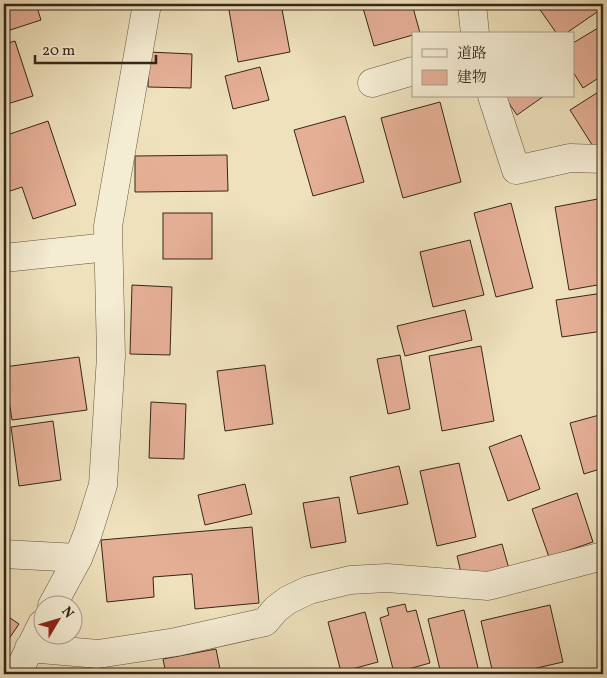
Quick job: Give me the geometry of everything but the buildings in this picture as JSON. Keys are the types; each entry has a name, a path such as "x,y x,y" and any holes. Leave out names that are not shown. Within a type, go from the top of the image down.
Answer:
{"street":[{"path":"57,596 78,558 103,485 111,356 108,226 147,4"},
{"path":"472,4 475,32"},
{"path":"372,83 412,71"},
{"path":"493,98 516,170 570,158 603,159"},
{"path":"4,258 108,247"},
{"path":"4,554 78,558"},
{"path":"29,648 98,654 176,642 265,622 276,609 288,600 309,590 350,580 387,578 488,586 603,556"},
{"path":"16,674 32,642"}]}
